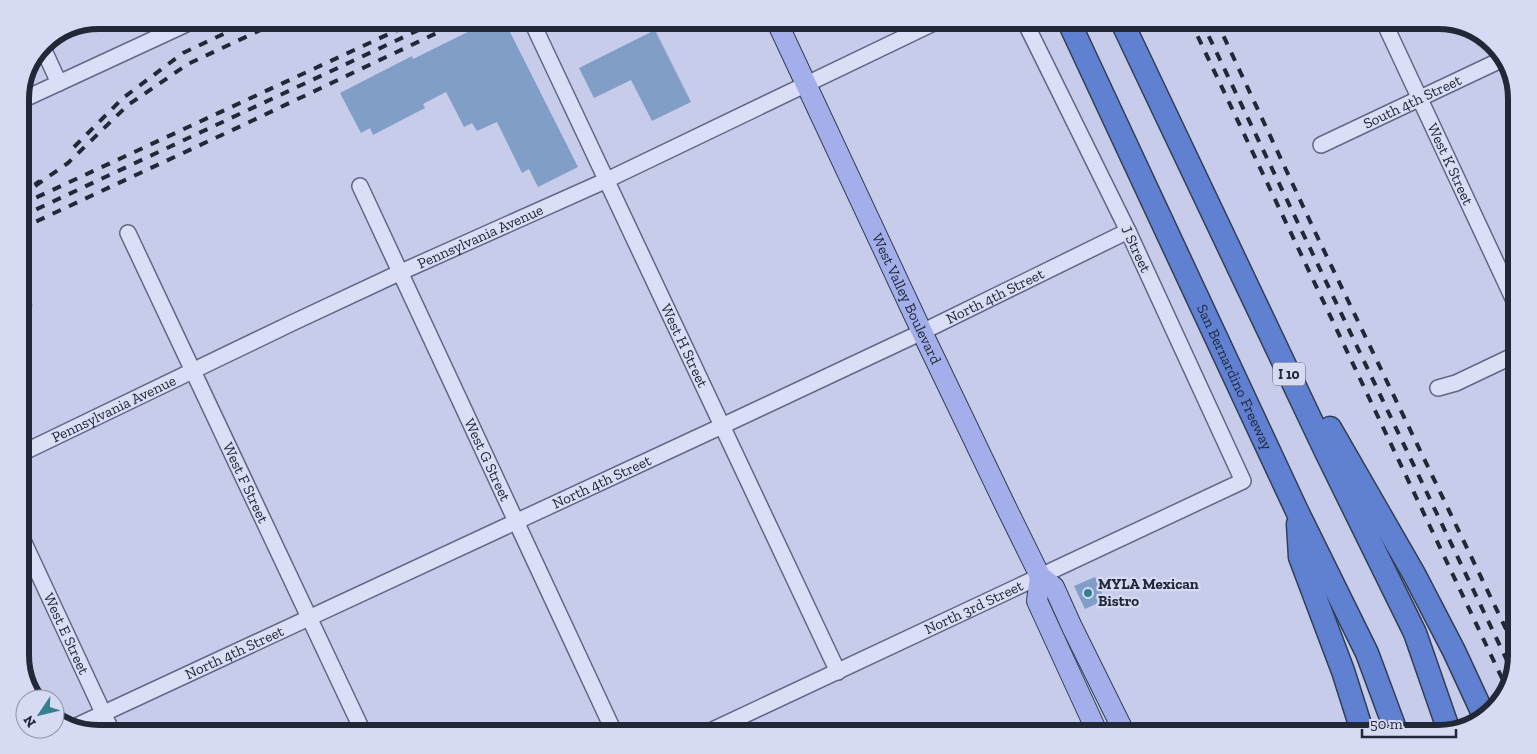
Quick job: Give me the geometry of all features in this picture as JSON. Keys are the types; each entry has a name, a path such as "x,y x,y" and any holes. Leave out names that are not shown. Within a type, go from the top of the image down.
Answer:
{"highway":[{"name":"San Bernardino Freeway","path":"1072,29 1297,510 1366,653 1394,725"},
{"name":"I 10","path":"1125,29 1238,268 1415,632 1447,725"},
{"path":"1238,268 1414,574 1454,651 1482,711"},
{"path":"1297,510 1300,557 1343,671 1361,725"}],"main road":[{"name":"West Valley Boulevard","path":"780,29 922,332 1040,576 1054,586 1121,725"},
{"path":"1040,576 1037,601 1094,725"}],"street":[{"path":"29,97 176,29"},
{"name":"West H Street","path":"535,29 838,672"},
{"name":"Pennsylvania Avenue","path":"29,450 292,322 607,180 921,29"},
{"name":"J Street","path":"1028,29 1128,231 1243,482"},
{"name":"West K Street","path":"1387,29 1508,288"},
{"path":"45,53 59,83"},
{"name":"South 4th Street","path":"1321,145 1498,61"},
{"name":"West G Street","path":"360,186 611,725"},
{"name":"North 4th Street","path":"82,724 922,332 1128,231"},
{"name":"West F Street","path":"128,233 360,725"},
{"path":"1438,388 1456,383 1508,358"},
{"name":"North 3rd Street","path":"723,725 1243,482"},
{"name":"West E Street","path":"29,553 109,725"}],"building":[{"path":"474,29 509,29 578,167 538,187 529,169 522,173 497,122 477,131 472,123 464,127 446,92 423,104 425,108 373,135 370,128 361,133 340,93 412,56 413,59"},
{"path":"655,30 691,102 652,121 631,80 594,98 579,68"},
{"path":"29,298 33,306 29,308"},
{"path":"1095,577 1105,600 1085,609 1074,586"}],"railway":[{"path":"74,147 123,98 183,53 234,29"},
{"path":"35,186 68,163 128,105 188,64 263,29"},
{"path":"29,201 400,29"},
{"path":"29,213 421,29"},
{"path":"29,225 445,29"},
{"path":"1194,29 1503,681"},
{"path":"1205,29 1508,663"},
{"path":"1220,29 1316,234 1508,633"},
{"path":"29,189 40,181"}],"place":[{"name":"MYLA Mexican Bistro","path":"1088,593"}]}
